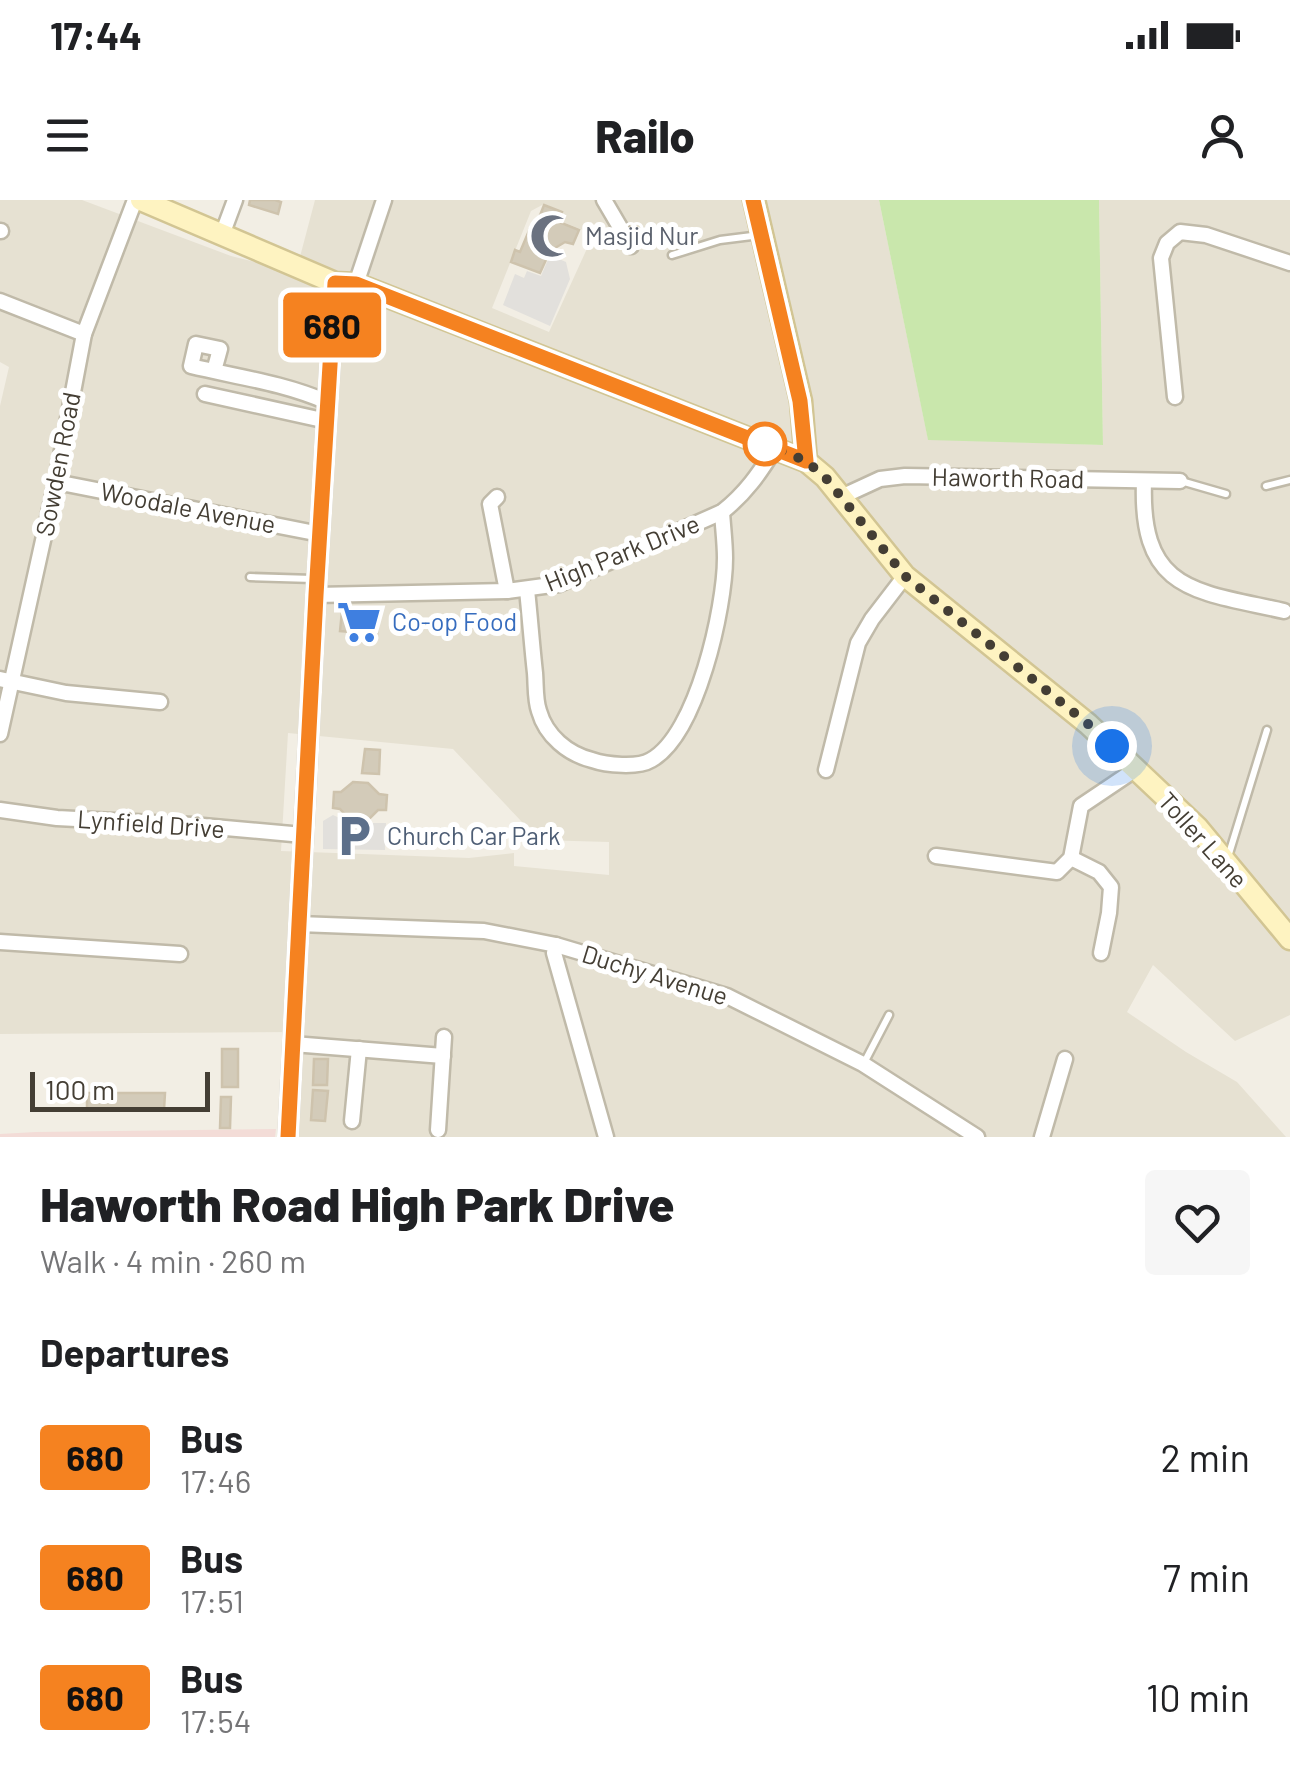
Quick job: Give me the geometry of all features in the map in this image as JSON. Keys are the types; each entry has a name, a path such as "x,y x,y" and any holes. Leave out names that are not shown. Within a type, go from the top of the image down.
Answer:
{"main road":[{"path":"138,200 806,461 800,401 754,200"},
{"name":"Toller Lane","path":"806,461 825,477 905,576 1088,724 1197,827 1290,939"}],"street":[{"name":"Sowden Road","path":"0,734 6,681 56,482 84,334 138,200"},
{"path":"222,234 235,200"},
{"path":"288,1137 327,411 346,284 384,200"},
{"path":"604,200 630,246"},
{"path":"1175,397 1161,258 1166,243 1180,232 1206,235 1290,263"},
{"path":"0,301 84,334"},
{"path":"214,372 300,390 327,411"},
{"path":"206,394 327,411"},
{"name":"High Park Drive","path":"316,587 507,591 559,584 722,512 742,496 775,448"},
{"name":"Haworth Road","path":"841,497 880,478 905,476 1180,481"},
{"name":"Woodale Avenue","path":"56,482 320,534"},
{"path":"1144,482 1143,507 1151,548 1172,574 1204,592 1284,611"},
{"path":"497,497 490,504 507,591"},
{"path":"527,590 538,711 550,735 576,756 603,764 651,761 673,740 694,702 706,664 724,573 722,512"},
{"path":"826,770 858,643 905,576"},
{"path":"6,681 66,693 160,702"},
{"path":"936,856 1057,872 1071,858 1081,806 1136,769"},
{"name":"Lynfield Drive","path":"0,810 57,818 303,835"},
{"path":"1071,858 1098,872 1111,887 1101,952"},
{"name":"Duchy Avenue","path":"299,924 484,931 556,945 727,996 863,1064 977,1137"},
{"path":"0,942 180,954"},
{"path":"556,945 554,953 606,1137"},
{"path":"438,1130 444,1037"},
{"path":"293,1044 442,1056"},
{"path":"352,1121 358,1049"},
{"path":"1042,1137 1065,1059"}],"lane":[{"path":"672,256 720,240 762,234"},
{"path":"1266,486 1290,480"},
{"path":"1180,481 1226,494"},
{"path":"250,577 316,587"},
{"path":"1226,863 1267,730"},
{"path":"863,1064 889,1015"}],"shaded area":[{"path":"0,200 82,200 231,256 296,272 315,200 879,200 928,439 1103,445 1099,200 1290,200 1290,1015 1235,1041 1153,965 1127,1012 1237,1082 1286,1137 297,1137 301,1032 0,1034 0,406 9,367 0,362","holes":["544,204 563,212 560,221 583,230 590,242 549,332 492,308 531,211","288,733 453,749 539,840 609,842 609,875 514,866 514,853 469,858 281,851"]},
{"path":"550,255 566,262 570,279 550,326 503,305 515,274 524,278 527,271 541,276"},
{"name":"Church Car Park","path":"333,815 350,823 386,823 385,850 323,849 323,821"},
{"path":"276,1129 275,1137 0,1137 36,1132"}],"green space":[{"path":"879,200 1099,200 1103,445 928,440"}],"building":[{"path":"250,200 281,202 278,214 249,205"},
{"name":"Masjid Nur","path":"544,205 562,212 559,222 579,230 573,244 565,242 550,251 540,273 511,262 515,250 520,252 531,226 535,228"},
{"name":"Co-op Food","path":"342,611 378,614 377,634 340,631"},
{"path":"365,749 380,750 379,774 362,773"},
{"path":"353,782 368,783 379,794 387,795 386,810 378,810 367,821 351,821 340,809 333,808 334,792 341,792"},
{"path":"222,1049 238,1049 238,1087 222,1087"},
{"path":"314,1059 328,1059 327,1085 313,1085"},
{"path":"313,1090 328,1091 325,1121 311,1120"},
{"path":"87,1093 165,1093 164,1110 87,1110"},
{"path":"221,1097 231,1097 230,1128 220,1128"}],"bus line":[{"name":"680","path":"288,1137 335,283 356,284 806,461 800,401 753,200"}],"place":[{"name":"Masjid Nur","path":"552,236"},
{"name":"Co-op Food","path":"359,622"},
{"name":"Church Car Park","path":"354,836"}],"route":[{"path":"765,444 806,461 825,477 905,576 1112,746"}]}
